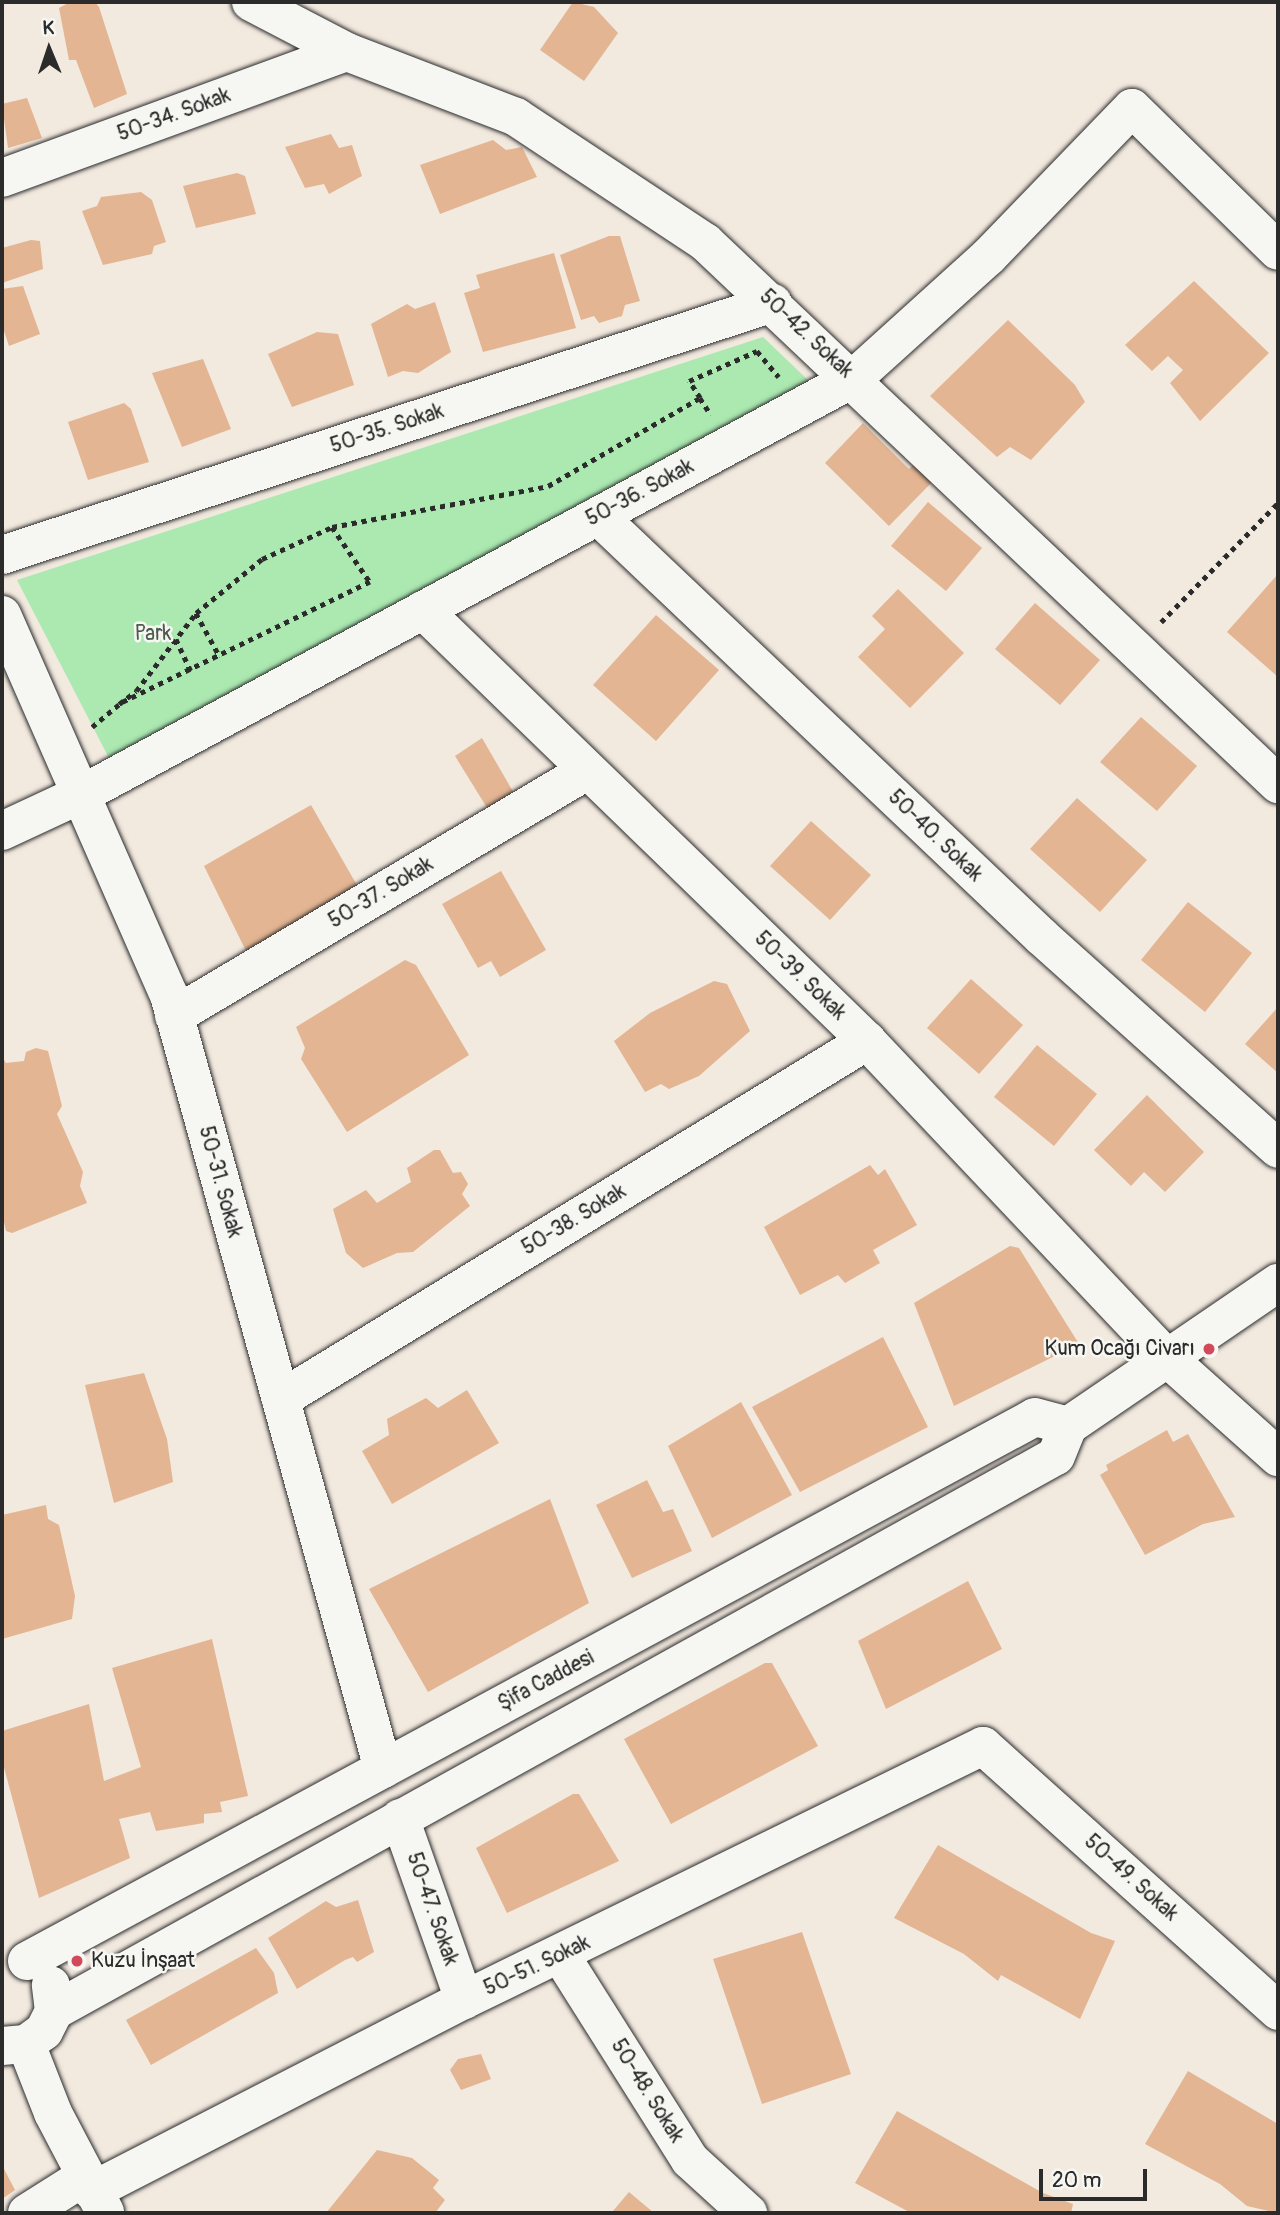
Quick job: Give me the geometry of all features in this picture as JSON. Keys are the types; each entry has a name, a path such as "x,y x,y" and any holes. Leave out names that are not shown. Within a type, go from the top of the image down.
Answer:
{"street":[{"name":"50-42. Sokak","path":"251,2 347,52 516,117 705,242 854,378 1278,784"},
{"name":"50-34. Sokak","path":"2,178 347,52"},
{"name":"50-36. Sokak","path":"2,831 84,793 854,378 988,257 1132,108 1278,251"},
{"name":"50-35. Sokak","path":"2,555 773,303"},
{"name":"50-40. Sokak","path":"598,516 1042,937 1278,1149"},
{"name":"50-39. Sokak","path":"423,610 867,1041 1165,1356 1278,1457"},
{"name":"50-31. Sokak","path":"2,615 84,793 174,1016 383,1769"},
{"name":"50-37. Sokak","path":"174,1016 587,771"},
{"name":"50-38. Sokak","path":"281,1399 867,1041"},
{"path":"94,2194 14,2045 44,2031 54,2011 1056,1456 1068,1426 1165,1356 1278,1283"},
{"name":"Şifa Caddesi","path":"15,1960 383,1769 1035,1417 1068,1426"},
{"name":"50-51. Sokak","path":"27,2213 94,2194 464,2000 561,1956 983,1746"},
{"name":"50-49. Sokak","path":"983,1746 1278,2011"},
{"name":"50-47. Sokak","path":"400,1818 464,2000"},
{"name":"50-48. Sokak","path":"561,1956 690,2160 748,2213"},
{"path":"15,1960 47,1979 54,2011"}],"path":[{"path":"716,421 689,381 758,351 784,383 772,389"},
{"path":"64,750 119,704 196,613 262,559 332,527 548,485 700,398"},
{"path":"1134,649 1278,503"},
{"path":"119,704 370,582 332,527"},
{"path":"196,613 220,657"},
{"path":"176,639 191,671"}],"green space":[{"name":"Park","path":"763,337 809,381 111,762 17,580"}],"building":[{"path":"70,2 95,2 99,7 127,94 94,108 76,60 69,60 59,8"},
{"path":"573,2 594,7 618,33 584,81 540,50"},
{"path":"27,98 42,138 8,148 2,104"},
{"path":"331,134 339,148 352,145 362,176 329,194 324,184 305,188 285,147"},
{"path":"493,140 506,150 522,147 537,177 440,214 420,165"},
{"path":"237,173 245,176 256,214 196,228 183,186"},
{"path":"141,192 152,200 166,242 154,246 152,254 103,265 82,211 97,206 101,197"},
{"path":"609,236 620,236 640,301 625,305 622,316 599,323 594,316 581,320 560,255"},
{"path":"31,240 40,241 43,269 2,283 2,248"},
{"path":"554,253 576,328 483,352 464,293 480,288 476,275"},
{"path":"1194,281 1269,353 1200,421 1170,383 1183,370 1168,356 1152,371 1125,345"},
{"path":"23,286 40,334 9,346 2,325 2,289"},
{"path":"435,302 451,352 418,373 403,371 388,377 371,324 407,304 415,309"},
{"path":"1008,320 1075,385 1085,402 1031,460 1010,447 997,457 930,396"},
{"path":"317,332 338,334 354,385 292,407 268,354"},
{"path":"203,359 231,429 182,447 152,373"},
{"path":"124,403 131,409 149,462 88,480 68,422"},
{"path":"863,423 909,469 920,458 939,475 889,526 825,463"},
{"path":"928,502 982,548 946,591 891,546"},
{"path":"1278,574 1278,677 1227,632"},
{"path":"898,589 964,653 910,708 858,657 885,629 872,616"},
{"path":"1035,603 1100,660 1060,705 995,649"},
{"path":"656,615 719,670 656,741 593,685"},
{"path":"1141,717 1197,766 1157,811 1100,762"},
{"path":"482,738 515,795 489,811 455,756"},
{"path":"1077,798 1147,860 1100,912 1030,849"},
{"path":"311,805 358,887 249,957 204,866"},
{"path":"811,821 871,875 830,920 770,866"},
{"path":"501,871 546,950 500,977 491,961 478,968 442,904"},
{"path":"1188,902 1252,953 1205,1012 1141,960"},
{"path":"405,960 416,965 469,1055 347,1132 301,1059 305,1048 296,1027"},
{"path":"971,979 1023,1025 979,1074 927,1028"},
{"path":"714,981 727,984 750,1031 699,1076 669,1089 661,1084 645,1092 614,1041 650,1013"},
{"path":"1278,1007 1278,1073 1245,1044"},
{"path":"1037,1045 1097,1094 1054,1146 994,1097"},
{"path":"36,1048 48,1051 62,1106 57,1114 83,1172 80,1186 87,1203 12,1233 6,1231 2,1213 2,1057 6,1063 24,1061 26,1052"},
{"path":"1147,1095 1204,1152 1165,1192 1144,1172 1131,1186 1094,1150"},
{"path":"434,1150 440,1150 453,1173 461,1172 468,1184 462,1194 470,1206 413,1252 397,1253 363,1268 346,1253 333,1209 366,1190 377,1203 411,1182 407,1168"},
{"path":"870,1165 878,1175 885,1169 917,1225 873,1250 880,1263 845,1283 838,1275 800,1295 764,1227"},
{"path":"1010,1246 1019,1248 1079,1344 954,1406 914,1303"},
{"path":"883,1337 928,1427 800,1492 752,1407"},
{"path":"144,1373 167,1439 173,1482 114,1503 85,1385"},
{"path":"467,1390 499,1443 392,1504 362,1451 389,1435 387,1419 426,1398 438,1408"},
{"path":"741,1402 792,1495 712,1538 668,1446"},
{"path":"1167,1430 1173,1442 1188,1434 1235,1517 1203,1524 1145,1555 1100,1475 1108,1470 1106,1465"},
{"path":"647,1480 663,1512 673,1509 692,1551 632,1578 596,1505"},
{"path":"550,1499 589,1603 428,1692 369,1589"},
{"path":"46,1505 48,1519 59,1525 75,1596 72,1619 2,1639 2,1515"},
{"path":"968,1581 1002,1649 886,1709 858,1641"},
{"path":"212,1639 248,1796 220,1802 222,1812 204,1814 204,1823 156,1831 150,1812 119,1819 130,1858 39,1898 2,1760 2,1731 89,1704 104,1781 141,1767 112,1668"},
{"path":"765,1663 772,1663 818,1746 671,1824 624,1739"},
{"path":"573,1794 579,1794 619,1861 507,1913 476,1848"},
{"path":"938,1845 1091,1933 1115,1941 1080,2019 1001,1975 998,1981 964,1954 894,1918"},
{"path":"358,1900 374,1952 357,1962 353,1957 345,1960 297,1989 268,1938 326,1901 336,1907"},
{"path":"802,1932 851,2074 762,2104 713,1959"},
{"path":"256,1948 274,1973 278,1993 151,2065 126,2020"},
{"path":"481,2054 491,2079 461,2090 450,2070 458,2059"},
{"path":"1188,2071 1278,2124 1278,2213 1247,2206 1220,2184 1145,2144"},
{"path":"897,2111 1043,2193 1073,2204 1071,2213 911,2213 855,2183"},
{"path":"377,2150 412,2158 439,2180 433,2188 445,2200 435,2213 326,2213"},
{"path":"2,2165 15,2190 2,2199"},
{"path":"629,2192 654,2213 599,2213 613,2211"}],"place":[{"name":"Kum Ocağı Civarı","path":"1209,1349"},
{"name":"Kuzu İnşaat","path":"77,1961"}]}
